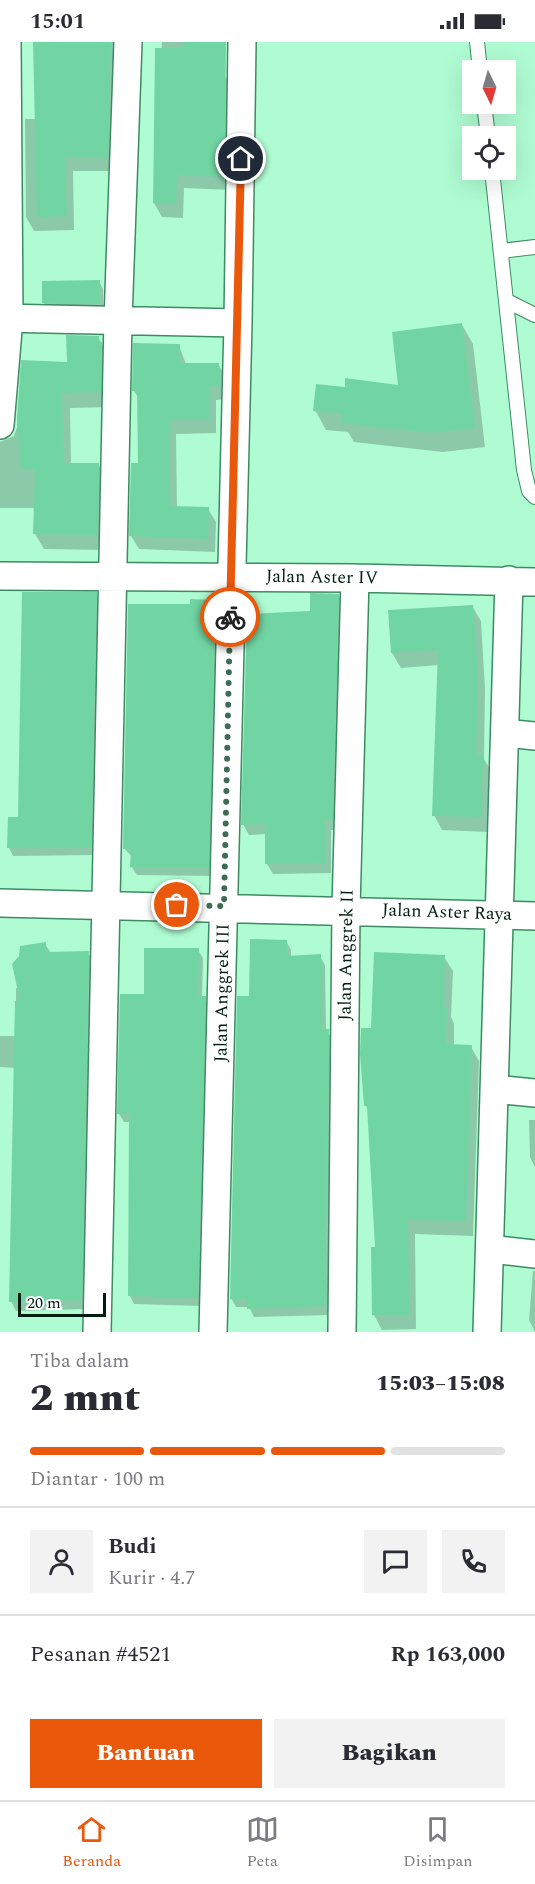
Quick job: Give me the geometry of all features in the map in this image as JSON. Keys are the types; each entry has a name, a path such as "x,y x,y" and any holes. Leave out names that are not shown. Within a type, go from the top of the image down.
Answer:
{"street":[{"path":"0,425 4,318 7,42"},
{"path":"97,1332 118,320 128,42"},
{"name":"Jalan Anggrek III","path":"213,1332 238,323 242,42"},
{"path":"4,318 238,323"},
{"name":"Jalan Aster IV","path":"0,576 522,581"},
{"name":"Jalan Anggrek II","path":"342,1332 346,909 355,578"},
{"path":"487,1332 505,733 522,581"},
{"path":"505,733 535,736"},
{"name":"Jalan Aster Raya","path":"0,903 224,906 499,913 535,916"},
{"path":"494,1089 535,1093"},
{"path":"490,1249 535,1254"}],"lane":[{"path":"477,42 479,60"},
{"path":"493,180 524,470 529,491 535,497"},
{"path":"501,251 535,248"},
{"path":"507,301 535,315"},
{"path":"524,470 535,461"}],"building":[{"path":"33,42 111,42 108,158 65,158 67,216 37,217"},
{"path":"184,42 226,42 224,177 177,175 176,204 153,203 155,48 184,48"},
{"path":"100,280 99,304 42,303 42,281"},
{"path":"462,323 475,428 431,433 341,423 342,414 313,411 316,384 345,387 345,378 398,385 392,332"},
{"path":"66,335 99,336 99,342 102,342 101,392 62,393 64,463 99,463 98,535 33,534 35,469 21,470 17,418 21,360 67,362"},
{"path":"133,343 180,344 179,363 219,363 219,386 209,386 209,420 169,420 170,506 209,507 208,539 129,536 131,463 138,463 137,391 132,391"},
{"path":"22,592 97,592 91,848 7,848 8,817 18,817"},
{"path":"310,593 339,594 333,820 325,820 326,863 265,864 265,824 241,825 247,614 310,611"},
{"path":"190,599 215,600 209,867 130,867 131,849 123,849 128,604 190,604"},
{"path":"473,605 478,673 476,755 483,755 481,817 432,816 438,650 391,653 388,610"},
{"path":"250,939 287,940 287,956 321,954 322,1029 329,1029 325,1306 247,1309 247,1299 230,1299 237,996 249,996"},
{"path":"46,942 46,952 89,951 82,1300 9,1302 15,1001 20,1001 12,964 19,956 20,946"},
{"path":"144,948 199,948 198,996 206,996 198,1298 128,1296 129,1114 117,1114 120,994 144,994"},
{"path":"374,952 445,955 443,1007 447,1008 446,1044 472,1045 466,1221 408,1220 409,1315 372,1315 371,1247 375,1247 367,1106 364,1106 360,1054 361,1028 371,1028"}],"way so far":[{"path":"177,905 224,906 230,617"}],"route":[{"path":"230,617 241,159"}]}
